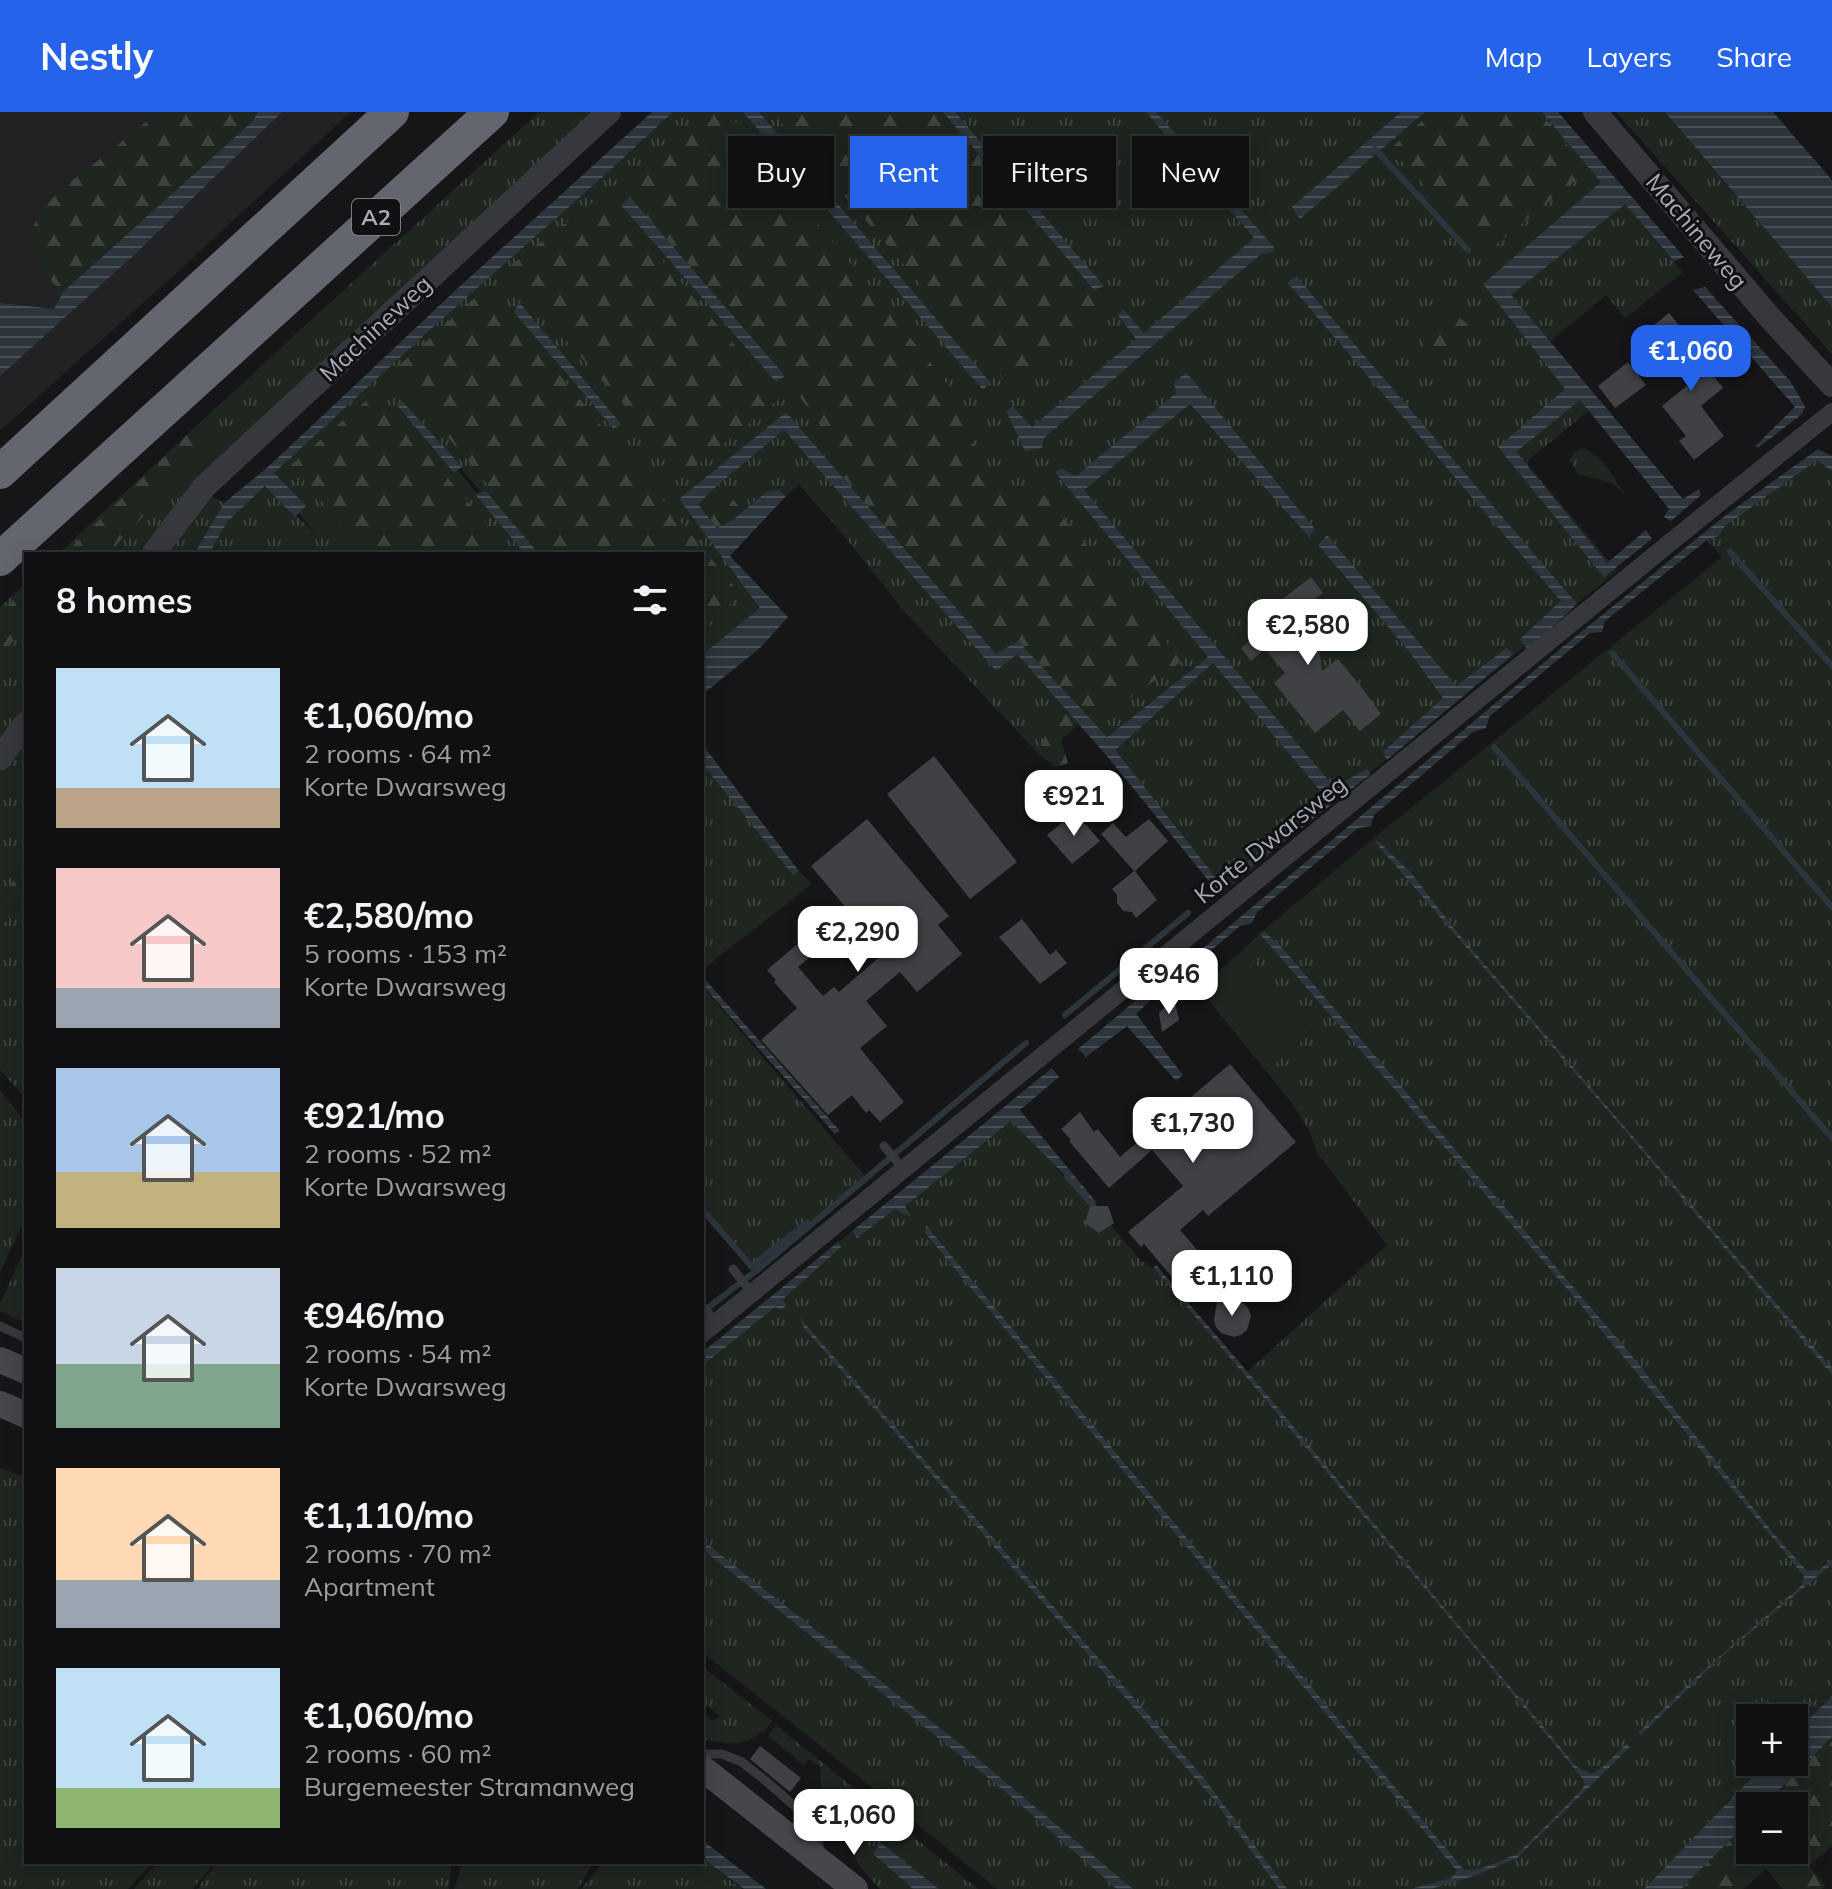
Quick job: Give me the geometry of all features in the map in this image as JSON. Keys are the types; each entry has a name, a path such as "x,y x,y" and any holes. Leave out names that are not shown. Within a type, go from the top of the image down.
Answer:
{"highway":[{"path":"0,472 392,112"},
{"name":"A2","path":"0,559 492,112"}],"main road":[{"path":"0,1360 24,1370"},
{"path":"0,1404 24,1414"},
{"path":"704,1770 855,1889"},
{"path":"704,1791 830,1889"}],"street":[{"name":"Machineweg","path":"155,552 204,487 609,112"},
{"name":"Machineweg","path":"1595,112 1772,320 1832,385"},
{"name":"Korte Dwarsweg","path":"707,1319 1832,412"},
{"path":"0,758 24,726"}],"lane":[{"path":"884,1146 900,1165"},
{"path":"733,1269 749,1288"},
{"path":"0,1326 24,1337"},
{"path":"704,1754 722,1754 742,1762 815,1824 822,1863"}],"shaded area":[{"path":"0,112 351,112 0,431"},
{"path":"258,112 282,112 134,255 0,376 0,303 54,309 63,292 253,121"},
{"path":"652,112 673,112 274,473 306,506 295,517 265,486 227,522 210,552 195,552 224,503 268,467 458,288"},
{"path":"743,112 759,112 780,136 764,136"},
{"path":"943,112 955,112 983,145 983,159 967,140 967,136 963,136"},
{"path":"1146,112 1156,112 1177,136 1167,136"},
{"path":"1401,112 1425,112 1300,219 1292,207"},
{"path":"1542,112 1558,112 1684,257 1674,261 1625,204 1511,295 1683,499 1699,489 1701,495 1671,521 1664,517 1669,509 1580,400 1516,452 1607,563 1646,530 1652,539 1604,577 1498,447 1565,389 1483,284 1601,182"},
{"path":"1665,112 1773,112 1832,180 1832,307"},
{"path":"630,197 785,376 776,382 621,205"},
{"path":"834,200 990,382 983,390 826,208 834,208"},
{"path":"1024,208 1037,208 1104,286 1094,290"},
{"path":"1228,208 1240,208 1274,247 1273,252 1261,254 1044,438 1042,448 1025,451 1006,411 1013,407 1032,427 1136,339 1118,315 1123,309 1144,333 1254,238"},
{"path":"1297,277 1577,604 1528,650 1520,639 1561,601 1287,282"},
{"path":"1705,287 1790,381 1805,406 1802,414 1759,447 1755,446 1795,407 1693,290"},
{"path":"519,302 622,425 613,428 514,312"},
{"path":"1186,372 1315,529 1309,537 1190,404 1084,490 1334,787 1367,769 1371,774 1244,872 1241,867 1323,794 1213,663 1115,750 1217,879 1223,882 1228,879 1230,883 1217,893 1106,755 1017,654 996,671 784,430 698,504 717,528 734,519 766,492 779,490 786,496 730,556 788,617 761,647 704,693 704,653 760,608 679,499 786,412 996,654 1018,641 1107,737 1208,657 1055,472 1062,469 1076,476 1176,393 1174,383"},
{"path":"402,401 462,467 454,473 397,405"},
{"path":"1818,449 1832,456 1832,471 1817,460 1725,526 1718,536 1707,540 1605,621 1602,632 1590,633 1489,717 1486,728 1473,732 1374,815 1371,826 1358,828 1257,912 1252,923 1240,926 1190,968 1189,960 1560,649 1726,515"},
{"path":"486,491 537,552 523,552 475,494"},
{"path":"1327,535 1456,686 1507,648 1513,654 1387,760 1383,752 1443,698 1408,650 1318,545"},
{"path":"704,747 799,871 793,875 704,766"},
{"path":"1378,841 1412,874 1452,926 1832,1368 1832,1375 1375,842"},
{"path":"1264,932 1279,944 1628,1351 1807,1571 1819,1570 1832,1560 1832,1564 1720,1658 1641,1735 1638,1733 1695,1678 1802,1585 1804,1576 1569,1291 1260,934"},
{"path":"704,978 840,1131 835,1134 704,987"},
{"path":"1159,981 1163,988 1136,1014 1183,1075 1176,1081 1127,1026 1086,1057 1078,1049"},
{"path":"1052,1068 1059,1077 1020,1110 1096,1202 1094,1205 1011,1121 905,1206 911,1216 895,1209 857,1238 852,1231"},
{"path":"926,1225 1464,1870 1480,1869 1517,1854 1585,1785 1582,1778 1154,1268 1156,1265 1577,1767 1591,1774 1603,1767 1626,1744 1630,1747 1517,1858 1477,1875 1431,1889 1411,1889 1451,1878 1457,1871 925,1233"},
{"path":"838,1242 841,1247 783,1299 786,1306 781,1310 775,1307 704,1364 704,1351"},
{"path":"799,1317 1203,1777 1287,1889 1279,1889 1215,1801 804,1328"},
{"path":"704,1542 960,1744 1133,1889 1117,1889 1006,1792 704,1551"},
{"path":"1832,1696 1832,1737 1808,1761 1808,1720"},
{"path":"1753,1776 1793,1776 1777,1792 1738,1792"},
{"path":"1736,1794 1736,1834 1681,1889 1644,1889"},
{"path":"704,1842 766,1889 744,1889 704,1859"},
{"path":"881,1843 939,1889 913,1889 873,1854"}],"green space":[{"path":"158,112 258,112 253,121 63,292 49,279 34,252 32,232 35,223 64,187"},
{"path":"539,112 600,112 164,521 139,552 60,552"},
{"path":"673,112 1548,112 1683,272 1625,318 1606,295 1541,349 1592,408 1526,462 1617,571 1219,896 1114,749 1199,664 1106,737 820,426 808,437 786,412 679,499 761,608 704,653 704,552 534,552 400,399 524,552 210,552 227,522 265,486 318,536 263,471 606,174","holes":["1185,373 1314,528 1309,536 1175,384"]},
{"path":"708,112 728,112 747,136 728,136 728,208 805,208 974,417 973,452 1015,497 1039,489 1182,661 1094,724 1019,641 996,654 808,437 820,425 785,376 630,197 626,181"},
{"path":"772,112 941,112 962,136 850,136 850,202 834,184 834,136 793,136"},
{"path":"1433,112 1540,112 1588,170 1488,251 1390,149"},
{"path":"1616,112 1665,112 1832,307 1832,354"},
{"path":"967,142 983,161 983,208 1024,208 1111,309 1015,393 855,208 967,208"},
{"path":"604,193 780,398 686,474 504,271"},
{"path":"487,287 741,595 704,628 704,552 543,552 393,371"},
{"path":"1452,311 1468,325 1464,337 1443,350 1423,347 1424,327"},
{"path":"375,393 511,552 363,552 291,465"},
{"path":"211,429 217,437 110,552 66,552 189,433"},
{"path":"784,430 996,671 1017,653 1056,698 1039,754 904,611 799,485 786,496 779,490 766,492 743,511 719,484"},
{"path":"1582,448 1602,461 1625,494 1612,483 1578,474 1570,460 1574,452"},
{"path":"1812,453 1832,470 1832,1696 1808,1720 1808,1704 1736,1704 1736,1776 1753,1776 1644,1889 997,1889 704,1654 704,1350 1005,1108 1090,1208 1094,1205 1141,1261 1154,1268 1457,1627 1585,1784 1599,1769 1591,1774 1577,1767 1247,1372 1387,1245 1318,1154 1309,1130 1266,1071 1312,1031 1243,950 1370,841 1722,557 1706,539"},
{"path":"719,484 743,511 717,528 698,504"},
{"path":"212,496 224,503 195,552 164,552"},
{"path":"24,585 24,711 0,742 0,607"},
{"path":"24,590 24,632 0,653 0,612"},
{"path":"1056,698 1078,724 1061,740 1068,763 1055,767 1039,754"},
{"path":"24,737 24,864 0,902 0,768"},
{"path":"704,766 793,875 799,871 812,884 704,968"},
{"path":"24,864 24,898 0,927 0,902"},
{"path":"24,898 24,1097 0,1070 0,927"},
{"path":"1243,950 1312,1031 1266,1071 1199,988"},
{"path":"704,988 869,1181 754,1273 704,1214"},
{"path":"0,1090 24,1120 24,1221 0,1272"},
{"path":"24,1251 24,1323 0,1311 0,1303"},
{"path":"0,1468 24,1476 24,1864 151,1864 128,1889 0,1889"},
{"path":"704,1668 772,1721 764,1732 741,1742 704,1739 704,1714 712,1720 721,1717 704,1704"},
{"path":"776,1725 978,1889 939,1889 881,1844 873,1855 913,1889 880,1889 860,1867 822,1805 820,1767 809,1759 804,1765 768,1736"},
{"path":"1832,1737 1832,1846 1809,1866 1825,1885 1822,1889 1783,1889 1766,1869 1743,1889 1681,1889 1736,1834 1736,1864 1808,1864 1808,1792 1777,1792 1793,1776 1808,1776 1808,1761"},
{"path":"704,1860 742,1889 581,1889 602,1864 704,1864"},
{"path":"156,1864 213,1864 193,1889 134,1889"},
{"path":"216,1864 452,1864 449,1889 197,1889"},
{"path":"462,1864 592,1864 578,1889 454,1889"}],"building":[{"path":"1669,313 1723,388 1701,406 1724,436 1694,460 1679,441 1686,436 1662,406 1695,379 1654,325"},
{"path":"1628,362 1646,385 1615,408 1598,386"},
{"path":"1311,577 1323,593 1279,627 1318,640 1322,671 1338,659 1365,692 1381,714 1360,731 1343,710 1315,733 1274,683 1285,673 1265,649 1251,661 1241,648 1259,633 1248,626"},
{"path":"934,756 1017,862 970,899 887,794"},
{"path":"1075,812 1100,841 1072,864 1047,835"},
{"path":"867,819 949,916 938,925 962,954 917,992 900,972 866,1001 887,1026 860,1048 904,1102 880,1122 869,1110 866,1113 852,1095 828,1115 761,1040 797,1008 767,970 814,930 826,944 798,967 823,996 834,987 839,992 884,953 811,866"},
{"path":"1149,819 1168,841 1135,871 1157,900 1136,918 1132,912 1123,911 1112,889 1134,871 1101,834 1113,823 1126,837"},
{"path":"1022,919 1050,955 1056,950 1067,963 1040,984 999,937"},
{"path":"1174,998 1179,1020 1162,1032 1159,1013"},
{"path":"1230,1064 1296,1142 1208,1216 1203,1210 1180,1230 1218,1274 1190,1298 1144,1244 1141,1247 1128,1232 1183,1186 1152,1150 1109,1188 1061,1129 1080,1112 1094,1132 1098,1129 1120,1157"},
{"path":"1090,1206 1108,1206 1114,1223 1099,1233 1085,1223"},
{"path":"1230,1300 1243,1303 1251,1316 1247,1330 1234,1337 1221,1333 1214,1320 1217,1302"},
{"path":"760,1746 801,1778 790,1792 750,1759"}],"waterway":[{"path":"1375,149 1468,250"},
{"path":"1730,552 1832,666"},
{"path":"1612,653 1832,907"},
{"path":"1494,747 1832,1138"},
{"path":"1065,1015 1188,913"},
{"path":"705,1310 761,1267 1026,1043"},
{"path":"1067,1177 1094,1207"},
{"path":"704,1211 751,1266 807,1223"}]}
